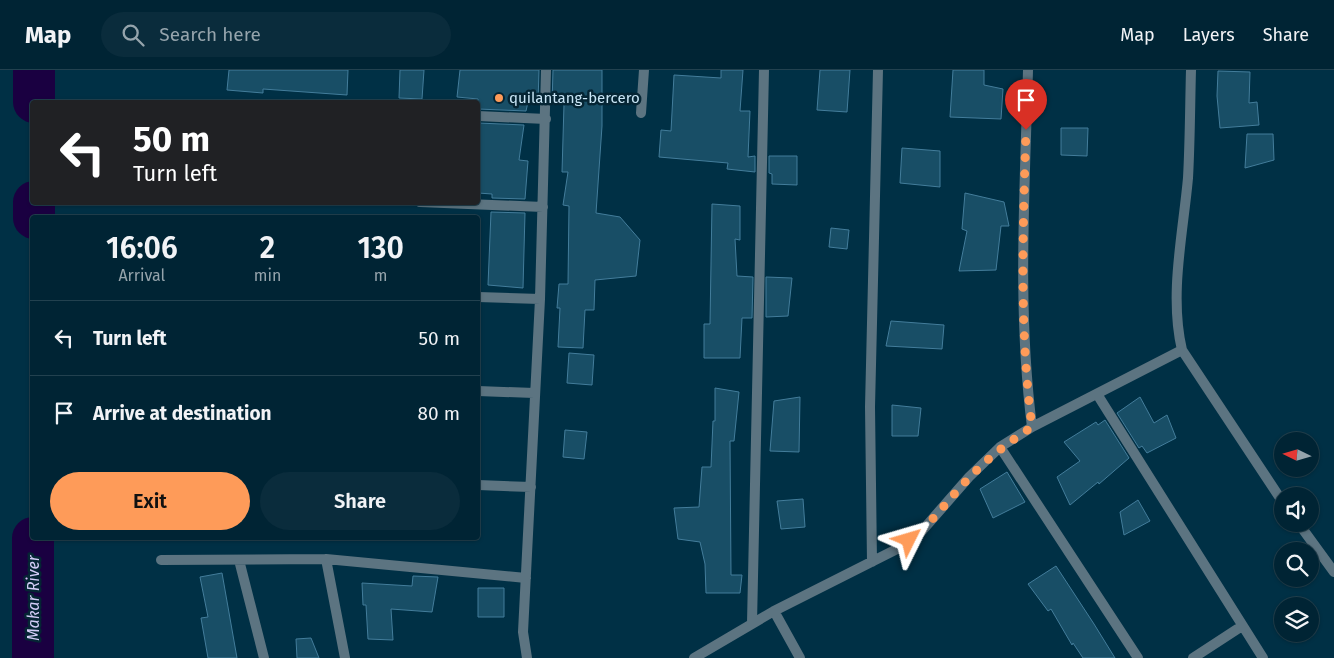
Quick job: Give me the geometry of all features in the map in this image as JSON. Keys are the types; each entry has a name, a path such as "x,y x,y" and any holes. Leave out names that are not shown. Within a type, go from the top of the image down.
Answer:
{"street":[{"path":"527,658 523,632 532,487 534,393 540,299 546,70"},
{"path":"641,112 644,70"},
{"path":"752,623 764,70"},
{"path":"872,562 870,397 878,70"},
{"path":"1028,70 1022,269 1025,373 1032,427"},
{"path":"1190,70 1188,176 1177,297 1178,332 1182,350 1274,489"},
{"path":"480,116 546,119"},
{"path":"480,204 543,207"},
{"path":"480,297 540,299"},
{"path":"694,658 774,611 897,549 921,532 969,477 1000,447 1032,427 1182,350"},
{"path":"480,391 534,393"},
{"path":"1097,394 1263,658"},
{"path":"1000,447 1138,658"},
{"path":"480,485 532,487"},
{"path":"1305,532 1334,572"},
{"path":"160,560 326,559 526,578"},
{"path":"326,559 345,658"},
{"path":"239,560 264,658"},
{"path":"774,611 800,658"},
{"path":"1193,658 1242,626"}],"building":[{"path":"229,70 348,70 347,95 263,89 263,93 227,90"},
{"path":"400,70 424,70 422,99 399,98"},
{"path":"460,70 539,70 538,103 528,102 526,111 480,109 480,100 457,97"},
{"path":"553,70 602,70 602,126 596,213 620,217 640,240 636,276 595,280 594,310 585,310 583,348 558,347 560,308 557,308 559,284 568,284 569,206 563,205 568,172 562,172 564,104 552,104"},
{"path":"721,70 743,70 740,111 750,111 748,157 755,156 755,172 727,169 728,163 659,157 661,130 671,131 674,75 721,78"},
{"path":"820,70 850,70 847,112 817,110"},
{"path":"953,70 984,70 984,85 1003,89 1001,119 950,117"},
{"path":"1218,71 1250,72 1249,103 1257,102 1259,125 1220,128 1217,96"},
{"path":"480,123 524,125 519,160 528,161 525,199 492,198 492,194 480,193"},
{"path":"1061,128 1088,128 1087,156 1061,155"},
{"path":"1247,134 1273,134 1274,160 1245,168"},
{"path":"902,148 940,151 940,187 900,183"},
{"path":"769,156 797,156 797,185 772,184 772,174 769,173"},
{"path":"965,193 1004,202 1009,226 1001,226 996,270 959,271 967,231 962,229"},
{"path":"712,204 740,206 740,240 735,239 737,276 753,277 752,318 742,318 740,358 704,358 704,324 710,324"},
{"path":"491,212 525,213 523,288 488,285"},
{"path":"831,228 849,230 847,249 829,247"},
{"path":"766,277 792,278 788,316 766,317"},
{"path":"891,321 944,325 942,349 886,346"},
{"path":"569,353 594,355 592,385 567,383"},
{"path":"715,388 739,392 734,441 730,441 731,575 742,575 740,593 706,593 705,564 700,542 678,539 674,508 699,507 702,467 711,467 713,421 715,421"},
{"path":"800,397 799,452 770,451 774,401"},
{"path":"1140,397 1154,423 1167,415 1176,438 1147,453 1142,446 1139,448 1117,413"},
{"path":"892,405 921,408 918,436 892,436"},
{"path":"1105,420 1129,458 1099,484 1098,482 1070,505 1057,477 1080,461 1064,442 1096,422 1098,425"},
{"path":"565,430 587,432 584,459 563,457"},
{"path":"1007,472 1025,502 993,518 980,489"},
{"path":"803,499 805,527 781,529 777,501"},
{"path":"1138,500 1150,521 1124,535 1120,512"},
{"path":"1056,566 1115,658 1083,658 1073,643 1072,645 1051,609 1048,611 1028,584"},
{"path":"222,573 237,658 208,658 201,618 208,617 200,577"},
{"path":"413,576 438,577 432,612 391,609 393,640 368,639 366,605 363,605 362,583 412,586"},
{"path":"478,588 504,588 504,617 478,617"},
{"path":"311,638 319,658 297,658 296,639"}],"waterway":[{"name":"Makar River","path":"34,70 34,100"},
{"name":"Makar River","path":"34,205 34,215"},
{"name":"Makar River","path":"33,540 33,658"}],"place":[{"name":"quilantang-bercero","path":"499,98"}],"route":[{"path":"909,540 921,532 969,477 1000,447 1032,427 1025,373 1022,269 1026,130"}]}
